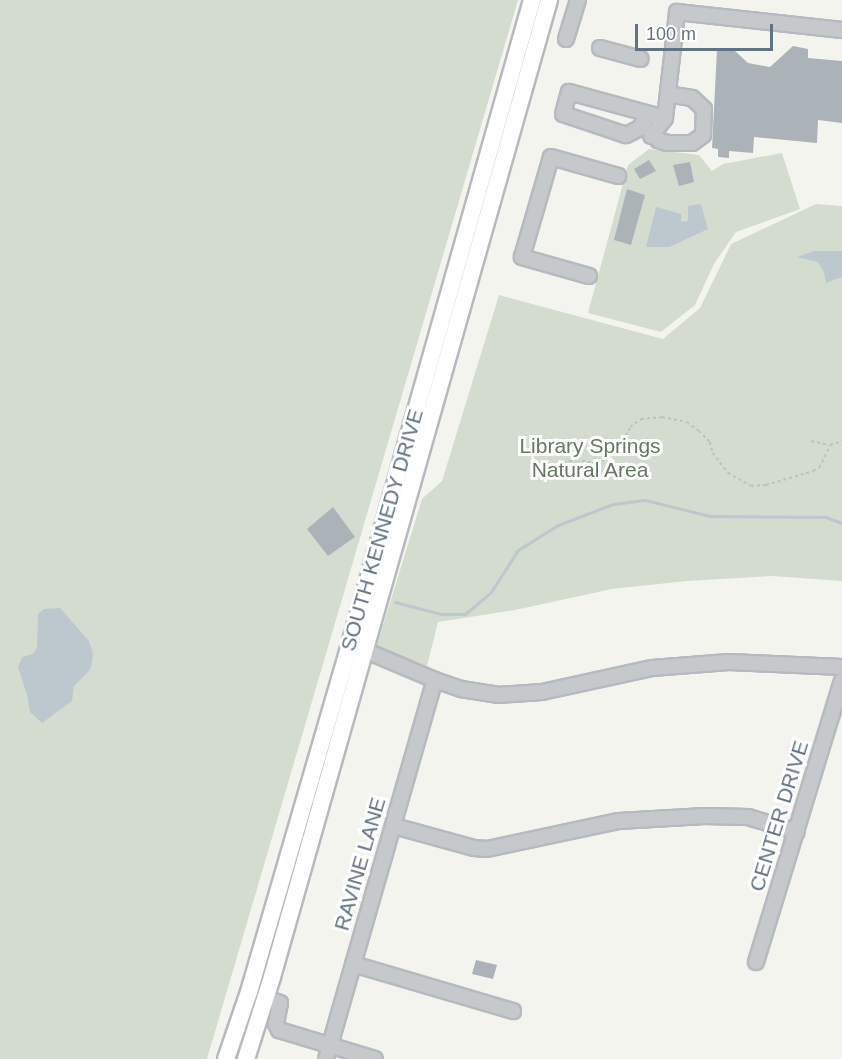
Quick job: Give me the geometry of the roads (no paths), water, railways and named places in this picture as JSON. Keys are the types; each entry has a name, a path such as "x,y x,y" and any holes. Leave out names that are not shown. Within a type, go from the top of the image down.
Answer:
{"main road":[{"name":"SOUTH KENNEDY DRIVE","path":"246,1059 266,998 532,0"},
{"name":"SOUTH KENNEDY DRIVE","path":"226,1059 358,647 549,0"}],"street":[{"path":"566,39 578,0"},
{"path":"668,94 692,98 704,109 703,135 692,143 667,143 652,135 665,118 677,12 842,30"},
{"path":"600,48 641,59"},
{"path":"648,115 640,128 626,135 563,114 569,92 665,118"},
{"path":"589,276 522,257 551,157 618,176"},
{"path":"358,647 435,680 484,694 521,695 652,668 729,662 842,667"},
{"name":"RAVINE LANE","path":"328,1052 435,680"},
{"name":"CENTER DRIVE","path":"756,962 842,681"},
{"path":"394,826 474,848 488,849 619,821 705,816 747,817 796,832"},
{"path":"352,964 513,1011"},
{"path":"266,998 280,1003 276,1024 279,1030 328,1052 375,1059"}],"waterway":[{"path":"395,602 441,614 465,614 491,592 518,550 558,525 613,504 645,500 710,516 826,517 842,523"}],"park label":[{"name":"Library Springs Natural Area","path":"590,458"}]}
